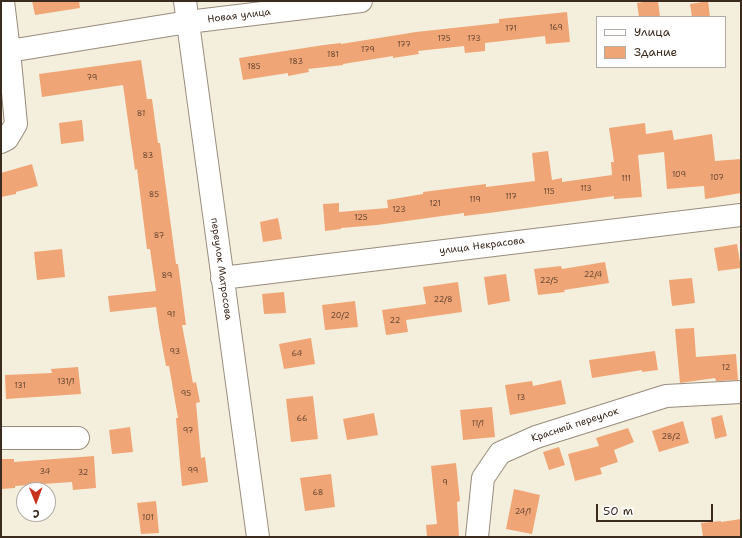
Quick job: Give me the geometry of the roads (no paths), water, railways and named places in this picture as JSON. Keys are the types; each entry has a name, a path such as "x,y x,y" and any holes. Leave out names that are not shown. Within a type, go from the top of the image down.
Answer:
{"street":[{"path":"1,142 7,139 16,124 10,51 3,1"},
{"name":"переулок Матросова","path":"185,1 258,537"},
{"name":"Новая улица","path":"10,51 188,22 361,1"},
{"name":"улица Некрасова","path":"222,278 741,215"},
{"name":"Красный переулок","path":"477,537 483,478 500,453 536,437 666,396 741,392"},
{"path":"1,438 78,438"}]}
